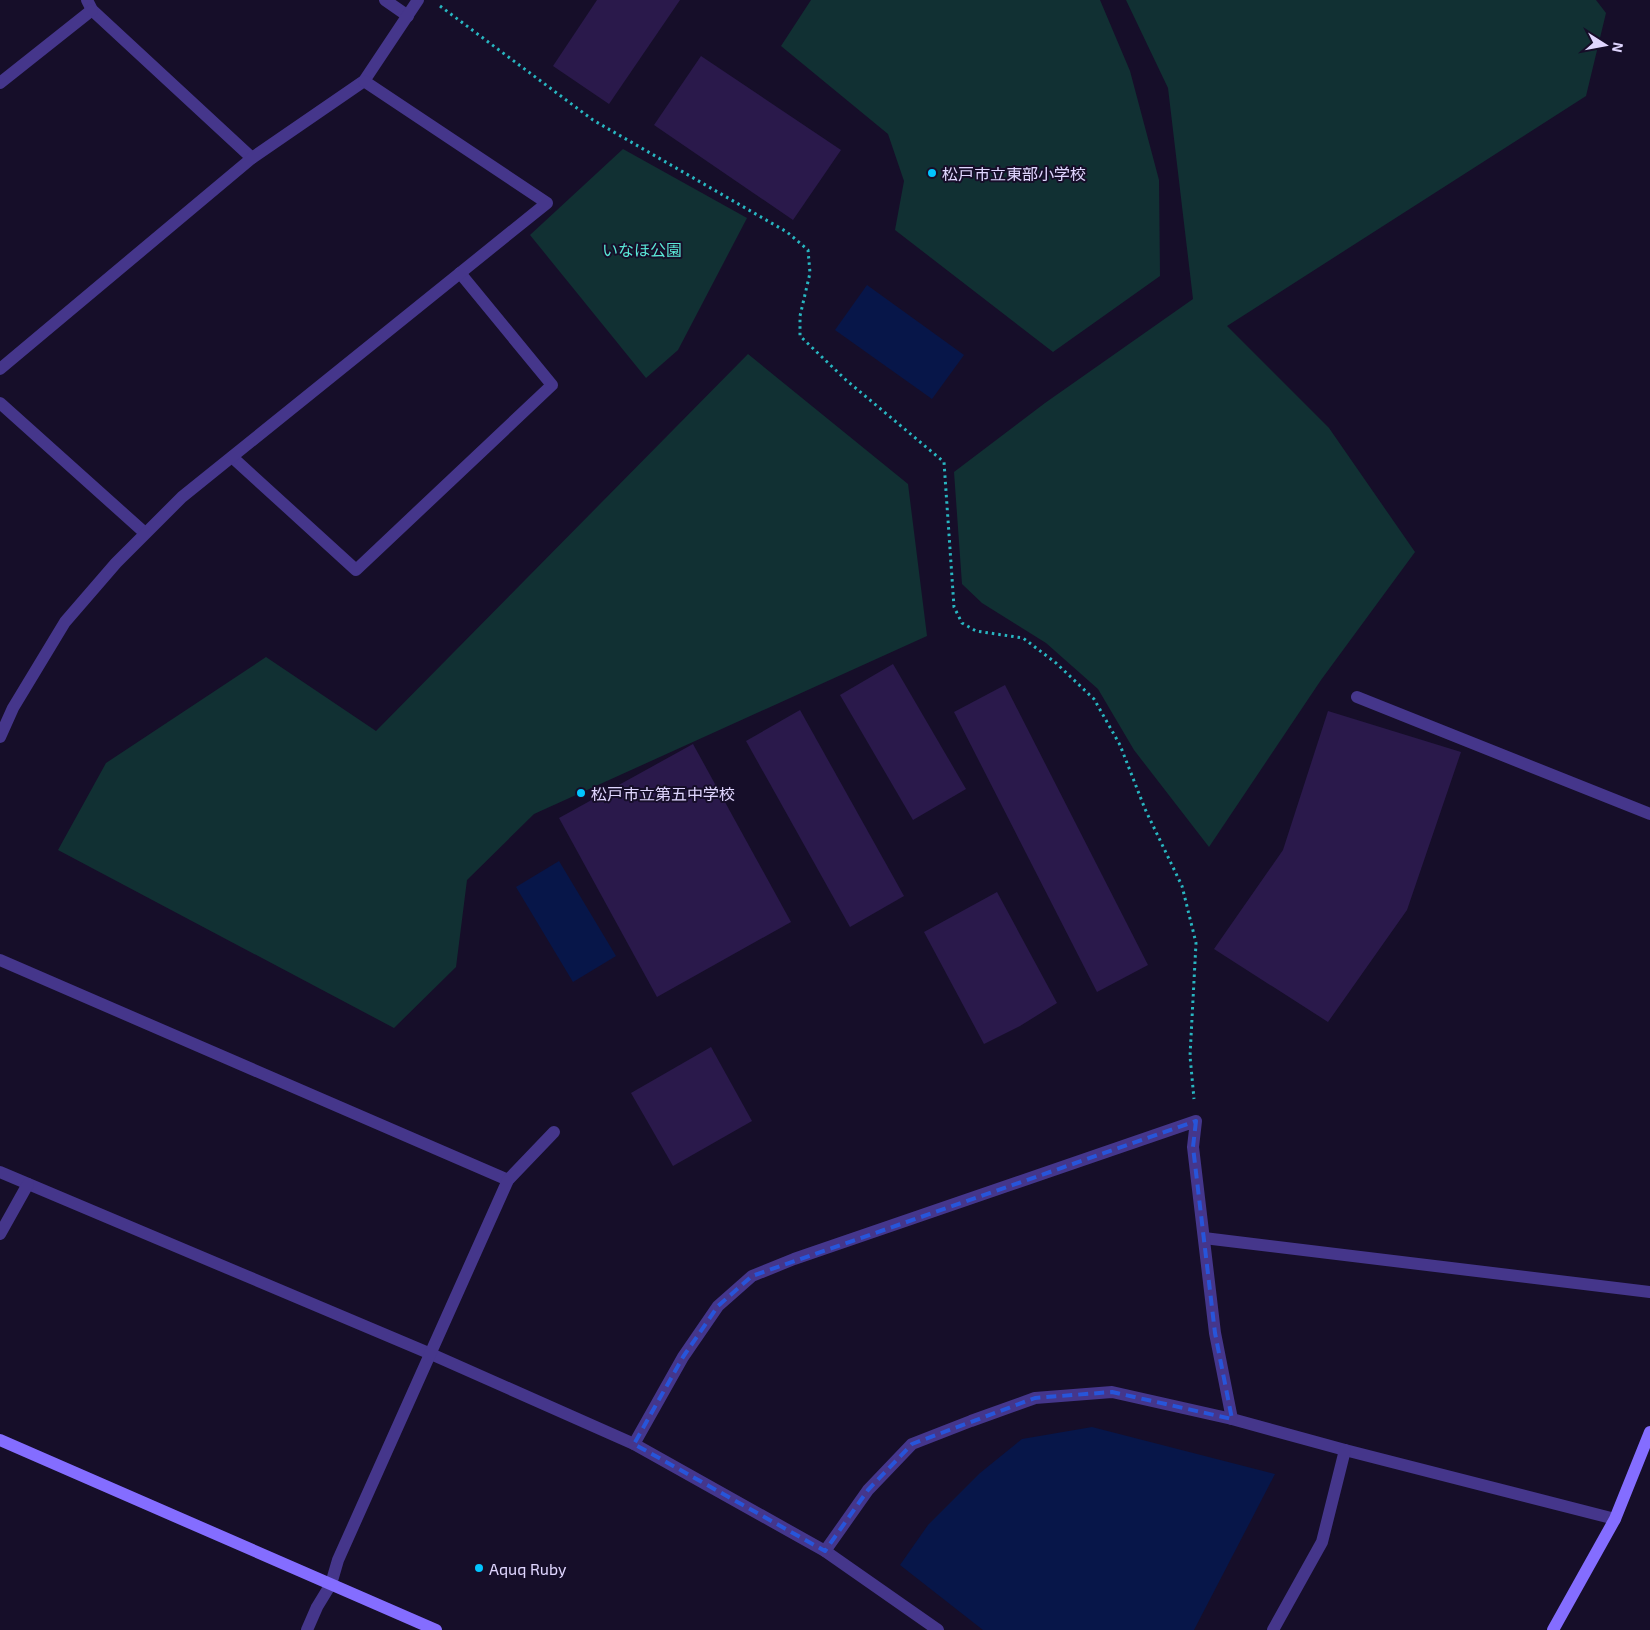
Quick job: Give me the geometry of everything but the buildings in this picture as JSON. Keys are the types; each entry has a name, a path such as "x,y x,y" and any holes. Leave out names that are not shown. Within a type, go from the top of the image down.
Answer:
{"street":[{"path":"385,0 408,16"},
{"path":"0,368 252,158 364,81 418,0"},
{"path":"0,83 89,5 252,158"},
{"path":"0,737 13,708 65,622 116,563 182,496 547,203 364,81"},
{"path":"232,457 356,570 552,385 460,273"},
{"path":"0,403 145,534"},
{"path":"1357,697 1650,814"},
{"path":"0,960 508,1180"},
{"path":"634,1444 683,1357 718,1306 752,1276 794,1259 1196,1120 1193,1147 1215,1333 1232,1419"},
{"path":"307,1630 317,1607 331,1584 338,1560 508,1180 554,1132"},
{"path":"0,1172 431,1354 634,1444 825,1551 932,1628"},
{"path":"0,1234 28,1184"},
{"path":"1204,1238 1650,1292"},
{"path":"825,1551 868,1490 912,1444 1035,1398 1112,1392 1232,1419 1615,1519"},
{"path":"1553,1630 1615,1519 1650,1432"},
{"path":"0,1440 436,1630"},
{"path":"1272,1630 1322,1542 1345,1450"}],"path":[{"path":"439,6 593,120 787,232 808,250 810,273 800,316 800,336 846,380 944,462 954,607 962,623 976,631 1023,638 1056,663 1094,699 1120,745 1145,808 1182,886 1196,943 1190,1056 1196,1120"}],"highlighted area":[{"path":"1196,1121 1193,1147 1215,1333 1232,1419 1112,1392 1035,1398 912,1444 868,1490 825,1551 634,1444 683,1357 718,1306 752,1276"}],"green space":[{"path":"811,0 1100,0 1130,71 1159,180 1160,276 1053,352 895,230 904,181 888,134 781,46"},
{"path":"1126,0 1596,0 1606,13 1586,96 1227,326 1329,428 1415,552 1321,680 1209,847 1134,750 1098,689 1046,643 982,603 962,584 954,472 1045,403 1193,299 1168,88"},
{"name":"いなほ公園","path":"623,149 747,218 678,350 646,378 530,235"},
{"path":"748,354 908,484 927,636 534,814 467,880 456,967 394,1028 58,850 106,763 266,657 376,731"}],"shaded area":[{"path":"867,285 964,355 932,399 835,330"},
{"path":"559,861 616,956 573,982 516,887"},
{"path":"1092,1427 1275,1474 1194,1630 983,1630 900,1565 928,1525 980,1473 1022,1439"}],"place":[{"name":"松戸市立東部小学校","path":"932,173"},
{"name":"松戸市立第五中学校","path":"581,793"},
{"name":"Aquq Ruby","path":"479,1568"}]}
